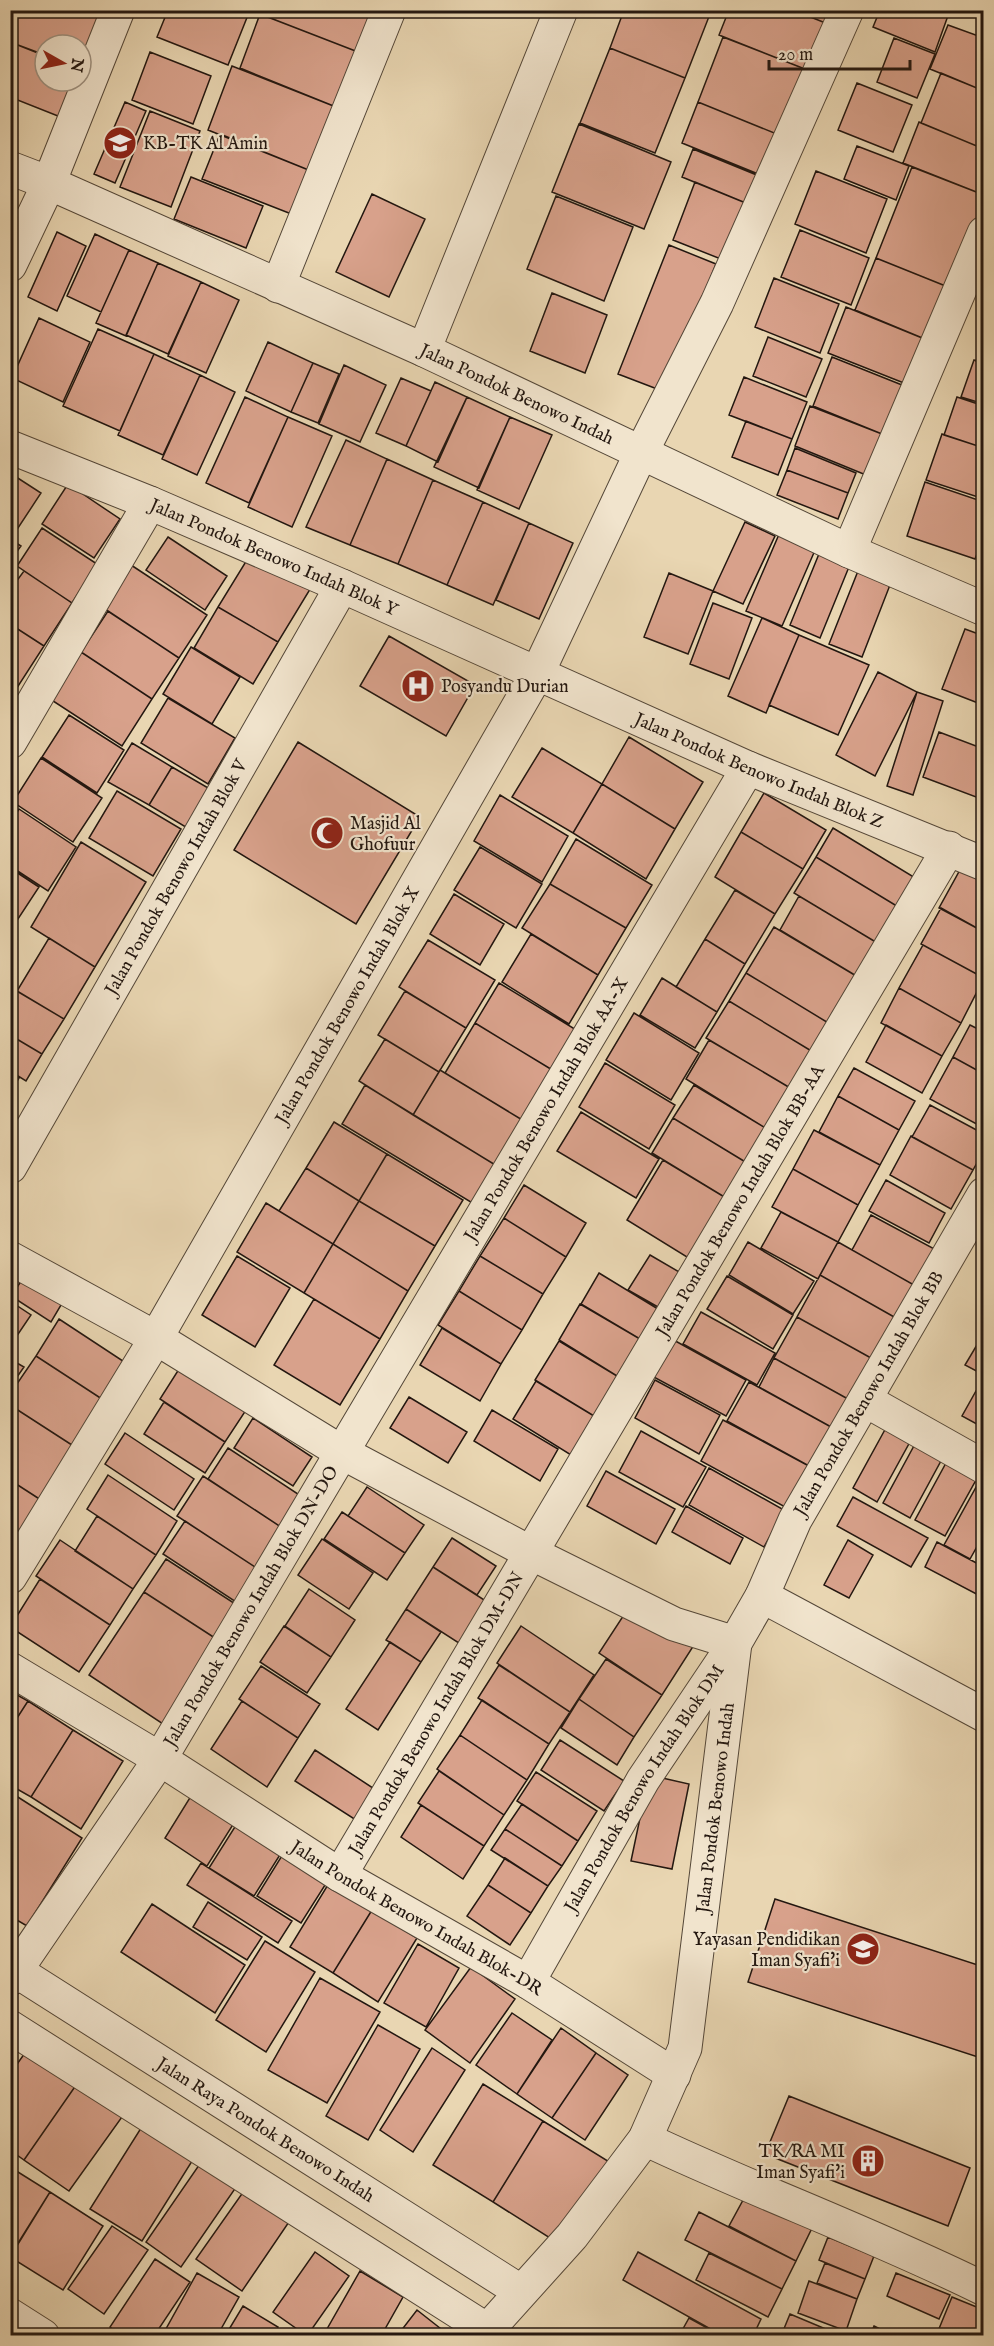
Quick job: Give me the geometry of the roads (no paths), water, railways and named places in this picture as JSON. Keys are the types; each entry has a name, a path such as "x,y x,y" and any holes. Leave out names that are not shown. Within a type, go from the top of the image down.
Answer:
{"street":[{"path":"10,265 49,183 118,10"},
{"path":"278,286 389,10"},
{"path":"424,350 561,10"},
{"name":"Jalan Pondok Benowo Indah Blok X","path":"10,1577 156,1338 538,672 641,453 717,303 847,10"},
{"name":"Jalan Pondok Benowo Indah","path":"10,168 49,183 424,350 849,551 984,609"},
{"path":"849,551 984,233"},
{"name":"Jalan Pondok Benowo Indah Blok Y","path":"10,447 150,503 538,672"},
{"path":"10,742 150,503"},
{"name":"Jalan Pondok Benowo Indah Blok V","path":"10,1167 342,586"},
{"name":"Jalan Pondok Benowo Indah Blok Z","path":"538,672 748,768 984,864"},
{"name":"Jalan Pondok Benowo Indah Blok AA-X","path":"343,1453 748,768"},
{"name":"Jalan Pondok Benowo Indah Blok BB-AA","path":"531,1553 949,848"},
{"name":"Jalan Pondok Benowo Indah Blok BB","path":"762,1596 795,1520 984,1194"},
{"path":"10,1258 156,1338 343,1453 531,1553 674,1624 735,1644"},
{"path":"865,1400 984,1467"},
{"name":"Jalan Pondok Benowo Indah Blok DN-DO","path":"12,1972 160,1759 343,1453"},
{"name":"Jalan Pondok Benowo Indah Blok DM-DN","path":"340,1875 531,1553"},
{"path":"762,1596 984,1715"},
{"name":"Jalan Pondok Benowo Indah Blok DM","path":"528,1982 643,1780 735,1644 762,1596"},
{"name":"Jalan Pondok Benowo Indah","path":"484,2333 572,2236 645,2139 685,2048 735,1644"},
{"name":"Jalan Pondok Benowo Indah Blok-DR","path":"10,1669 160,1759 340,1875 528,1982 674,2076"},
{"name":"Jalan Raya Pondok Benowo Indah","path":"12,1972 520,2291"},
{"path":"10,2027 484,2333"},
{"path":"645,2139 762,2193 917,2255 984,2289"}],"place":[{"name":"KB-TK Al Amin","path":"120,143"},
{"name":"Posyandu Durian","path":"418,686"},
{"name":"Masjid Al Ghofuur","path":"327,833"},
{"name":"Yayasan Pendidikan Iman Syafi'i","path":"863,1949"},
{"name":"TK/RA MI Iman Syafi'i","path":"868,2161"}]}
